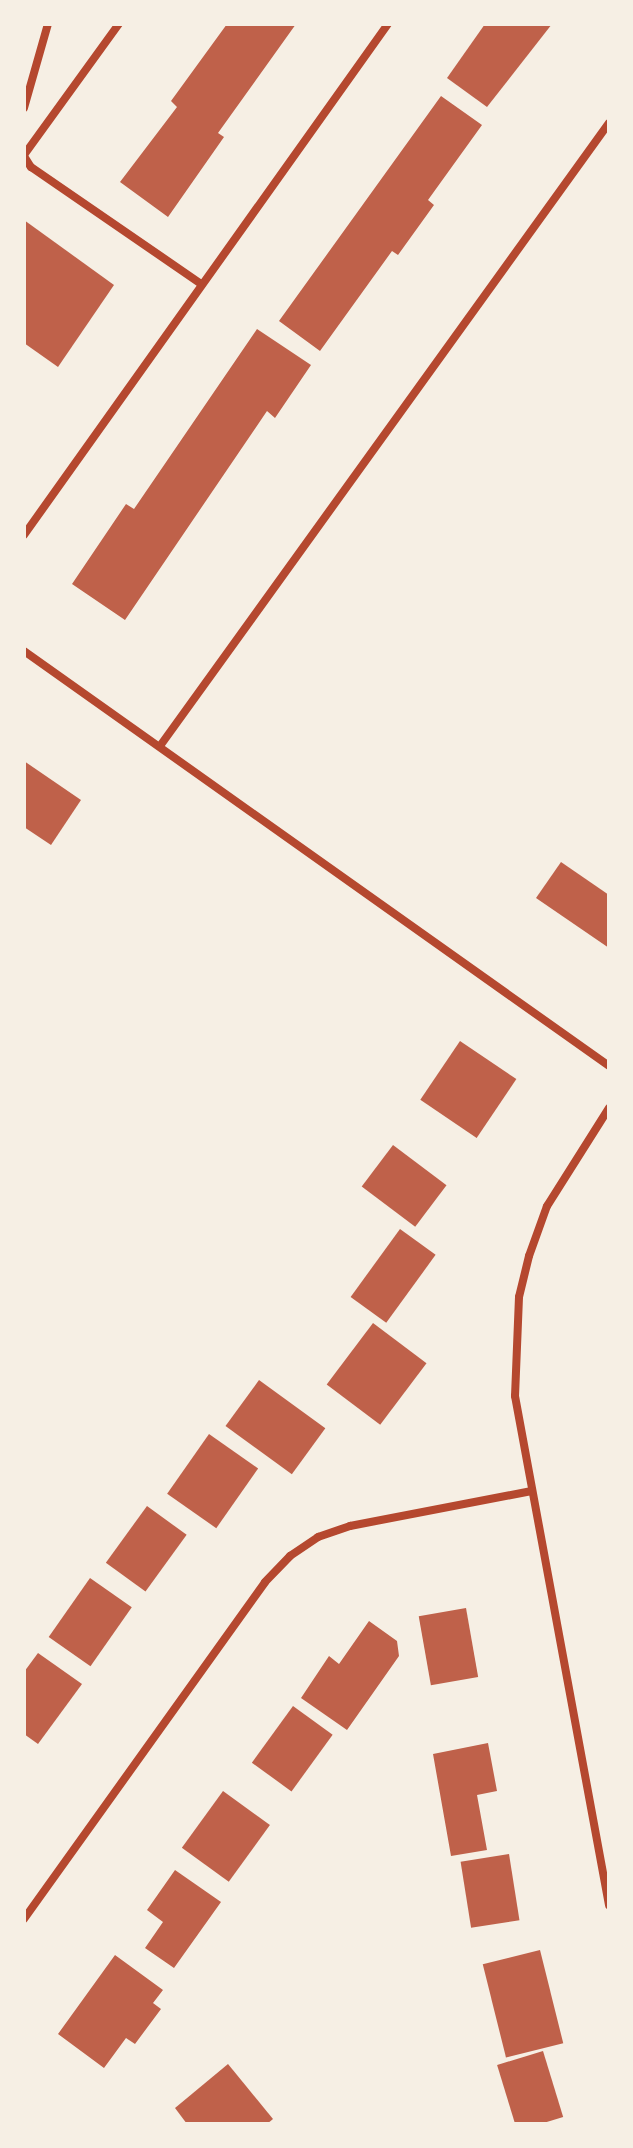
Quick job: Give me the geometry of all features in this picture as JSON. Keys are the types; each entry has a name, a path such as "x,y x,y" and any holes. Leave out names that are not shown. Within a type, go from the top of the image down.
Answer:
{"street":[{"path":"24,108 48,24"},
{"path":"119,24 24,156 31,167 201,284"},
{"path":"24,535 388,24"},
{"path":"160,746 609,123"},
{"path":"24,651 143,740 160,746 609,1066"},
{"path":"609,1108 547,1206 519,1297 515,1396 609,1905"},
{"path":"24,1919 265,1582 290,1556 318,1537 350,1526 532,1491"}],"building":[{"path":"227,24 296,24 218,133 224,137 168,217 120,182 177,107 171,101"},
{"path":"485,24 552,24 487,107 447,78"},
{"path":"441,96 482,125 428,200 434,205 398,255 392,251 320,351 279,321"},
{"path":"24,220 114,285 58,367 24,343"},
{"path":"257,329 311,365 275,418 267,411 125,620 72,584 126,504 134,509"},
{"path":"24,761 81,800 51,845 24,827"},
{"path":"561,862 609,895 609,948 536,898"},
{"path":"460,1041 516,1079 477,1138 420,1100"},
{"path":"393,1145 447,1185 415,1227 362,1187"},
{"path":"400,1229 436,1255 386,1323 351,1297"},
{"path":"373,1323 427,1363 380,1425 327,1384"},
{"path":"259,1380 325,1428 292,1474 225,1426"},
{"path":"209,1434 258,1468 216,1528 167,1494"},
{"path":"147,1506 187,1535 145,1591 106,1563"},
{"path":"90,1578 132,1607 90,1666 49,1637"},
{"path":"466,1608 478,1677 431,1685 419,1616"},
{"path":"369,1621 397,1641 399,1656 347,1730 301,1698 329,1656 339,1664"},
{"path":"38,1653 82,1684 38,1744 24,1734 24,1672"},
{"path":"293,1706 333,1735 291,1791 252,1763"},
{"path":"488,1743 497,1791 477,1795 487,1850 451,1856 433,1754"},
{"path":"223,1791 270,1825 229,1882 182,1848"},
{"path":"509,1854 519,1920 471,1928 461,1862"},
{"path":"175,1870 221,1902 174,1968 145,1948 163,1922 147,1910"},
{"path":"540,1950 563,2043 506,2057 483,1964"},
{"path":"115,1955 163,1990 153,2003 161,2009 135,2044 126,2038 104,2068 58,2034"},
{"path":"543,2051 563,2117 540,2124 515,2124 497,2065"},
{"path":"228,2064 273,2119 267,2124 187,2124 175,2108"}]}
